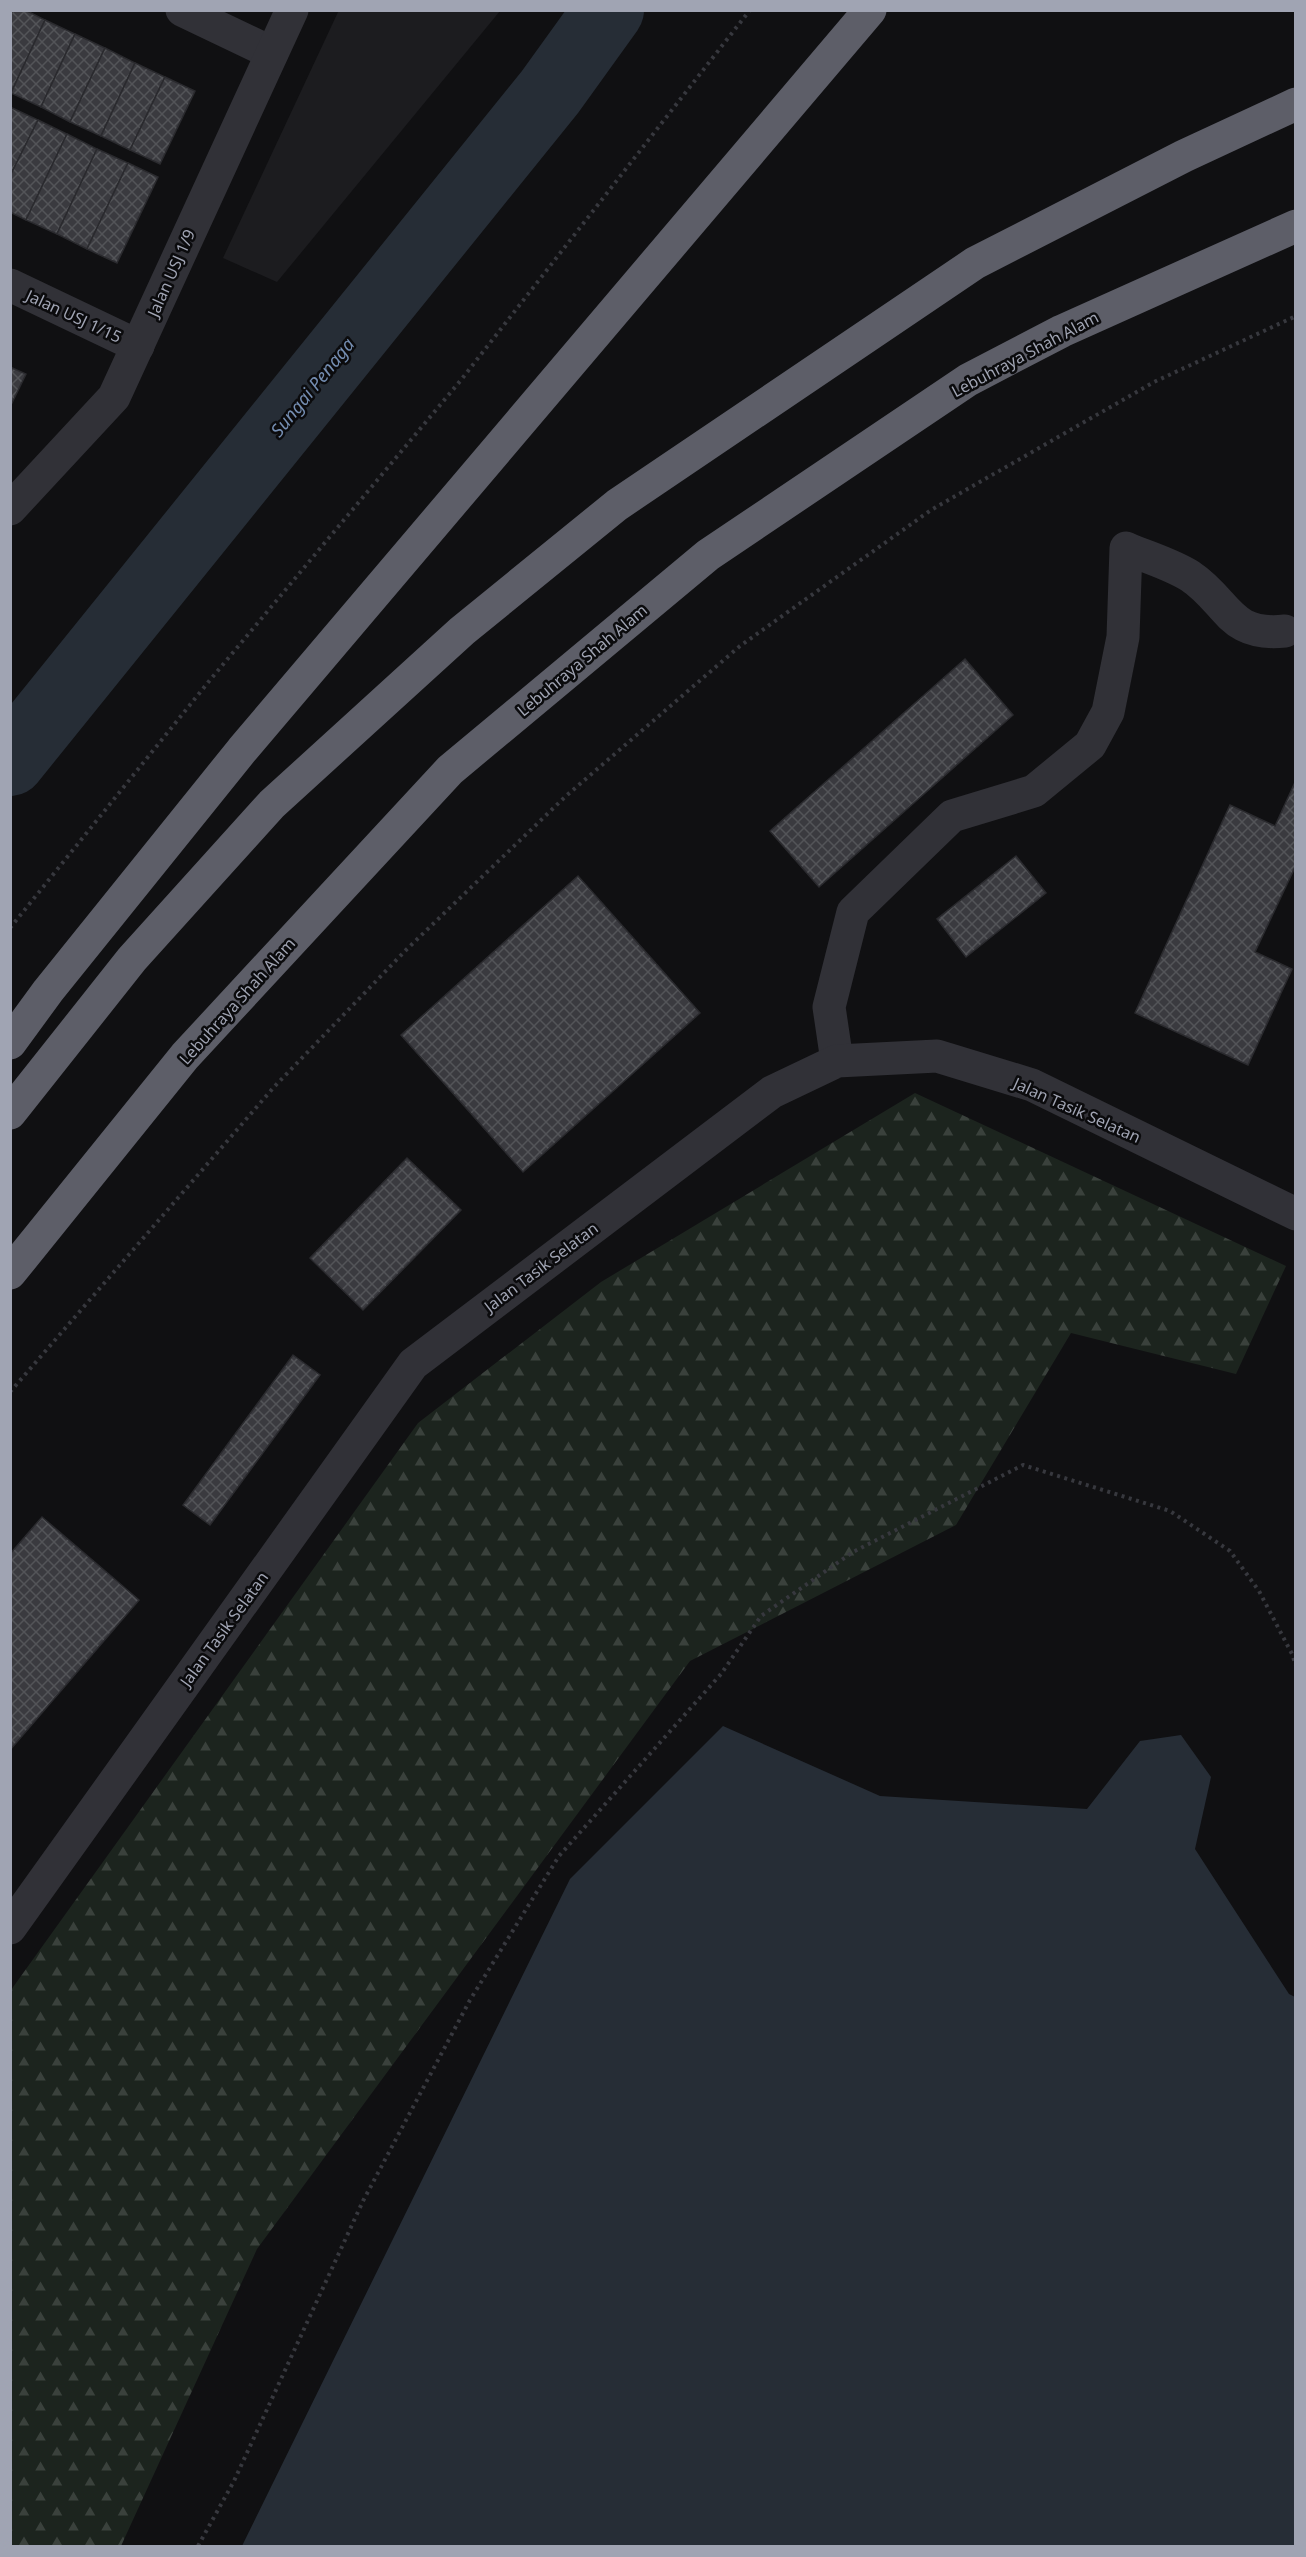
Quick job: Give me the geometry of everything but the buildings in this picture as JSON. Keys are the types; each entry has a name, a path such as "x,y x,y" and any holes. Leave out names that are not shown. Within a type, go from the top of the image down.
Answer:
{"highway":[{"path":"10,1043 48,991 242,750 869,14"},
{"path":"10,1113 132,959 272,804 462,631 617,505 975,263 1184,156 1296,104"},
{"name":"Lebuhraya Shah Alam","path":"10,1273 185,1056 450,770 708,555 968,380 1062,330 1293,227"}],"street":[{"path":"182,10 272,53"},
{"name":"Jalan USJ 1/9","path":"10,509 114,397 292,10"},
{"name":"Jalan USJ 1/15","path":"10,285 138,346"},
{"path":"837,1061 828,1007 853,912 952,816 1034,791 1090,745 1108,712 1123,637 1126,548 1190,576 1239,624 1264,633 1285,631"},
{"name":"Jalan Tasik Selatan","path":"10,1928 414,1364 772,1092 837,1061 937,1056 1032,1085 1296,1214"}],"path":[{"path":"10,928 210,680 461,380 750,10"},
{"path":"10,1392 274,1087 406,950 566,796 740,646 931,510 1154,382 1296,315"},
{"path":"198,2547 234,2481 363,2201 470,2000 559,1856 721,1674 761,1616 853,1552 1023,1466 1170,1511 1230,1551 1259,1591 1296,1666"}],"shaded area":[{"path":"339,10 500,11 277,282 223,258"},
{"path":"723,1726 880,1796 1087,1809 1140,1741 1181,1735 1211,1777 1195,1849 1289,1994 1295,1997 1295,2546 242,2546 570,1879"}],"green space":[{"path":"915,1093 1286,1266 1236,1374 1071,1333 956,1525 690,1661 257,2249 121,2546 11,2546 11,1990 418,1423 601,1282"}],"waterway":[{"name":"Sungai Penaga","path":"10,761 550,92 609,10"}]}
